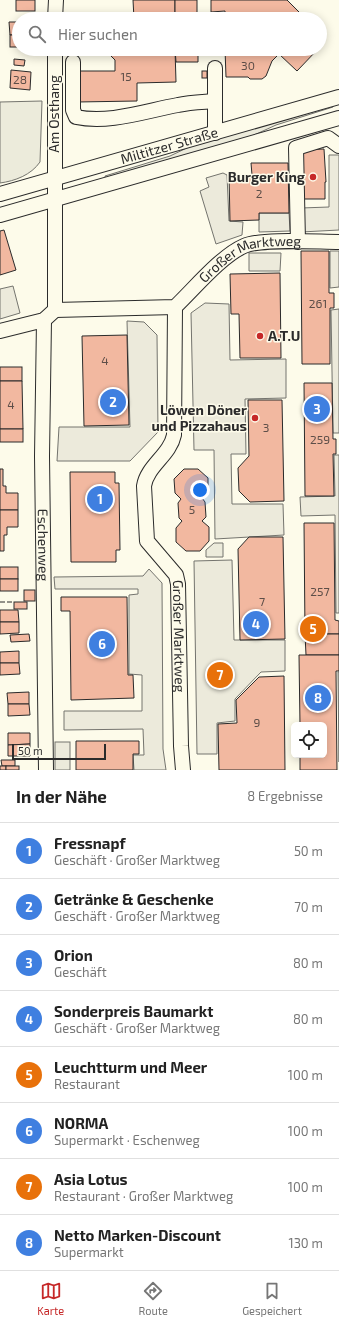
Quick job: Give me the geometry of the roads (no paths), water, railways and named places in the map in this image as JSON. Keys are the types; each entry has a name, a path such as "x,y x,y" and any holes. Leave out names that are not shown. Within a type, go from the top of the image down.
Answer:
{"street":[{"path":"55,12 56,0"},
{"name":"Am Osthang","path":"55,56 55,310"},
{"path":"73,62 73,110 76,117 87,119 131,116 179,104 215,101"},
{"path":"215,68 215,133"},
{"name":"Miltitzer Straße","path":"0,194 54,180 339,96"},
{"name":"Miltitzer Straße","path":"0,215 339,118"},
{"path":"298,242 296,148 328,138 339,146"},
{"name":"Großer Marktweg","path":"183,770 181,746 178,584 176,575 147,541 144,486 145,479 169,448 174,435 175,307 228,255 245,246 262,242 339,242"},
{"path":"0,331 44,320 55,310 175,307"},
{"name":"Eschenweg","path":"44,320 42,456 46,770"}],"place":[{"name":"Burger King","path":"313,177"},
{"name":"A.T.U","path":"260,336"},
{"name":"Getränke & Geschenke","path":"113,402"},
{"name":"Orion","path":"317,409"},
{"name":"Löwen Döner und Pizzahaus","path":"255,418"},
{"name":"Fressnapf","path":"100,499"},
{"name":"Sonderpreis Baumarkt","path":"256,624"},
{"name":"Leuchtturm und Meer","path":"313,629"},
{"name":"NORMA","path":"102,644"},
{"name":"Asia Lotus","path":"220,675"},
{"name":"Netto Marken-Discount","path":"318,698"}]}
